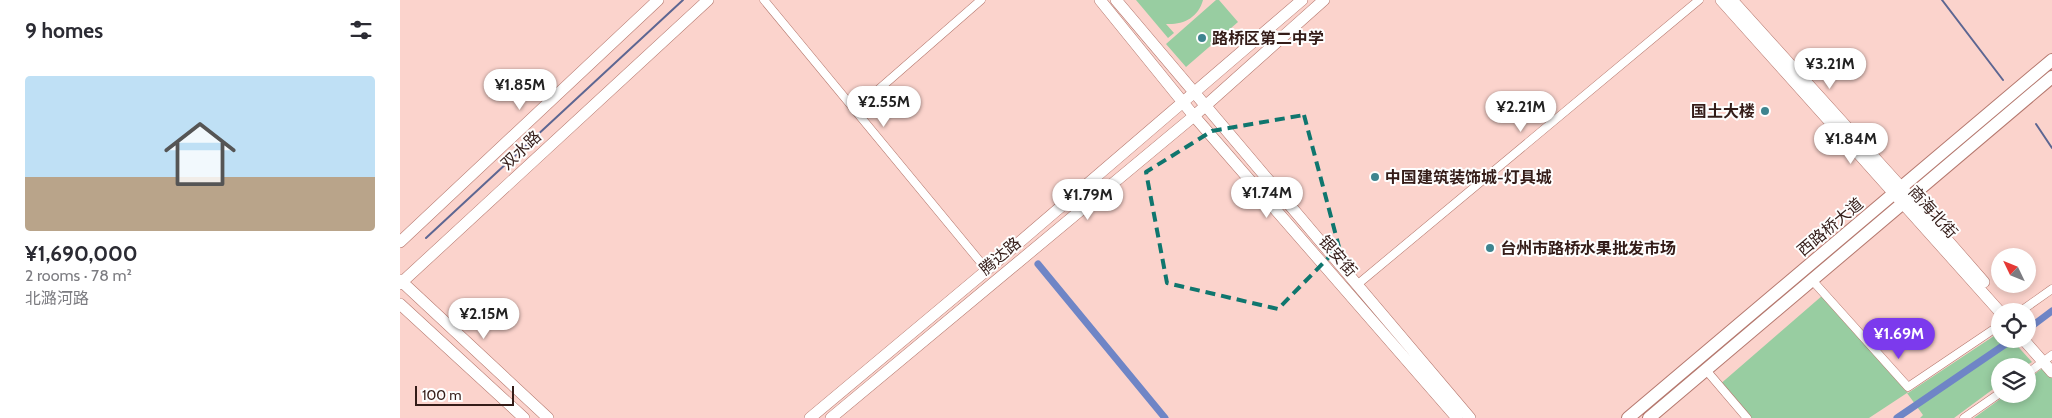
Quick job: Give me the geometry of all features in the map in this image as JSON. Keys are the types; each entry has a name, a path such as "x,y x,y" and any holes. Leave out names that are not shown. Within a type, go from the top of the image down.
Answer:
{"main road":[{"name":"双水路","path":"400,242 658,0"},
{"name":"双水路","path":"401,282 708,0"},
{"name":"银安街","path":"1100,0 1194,116 1457,418"},
{"name":"银安街","path":"1116,0 1470,418"},
{"name":"腾达路","path":"810,418 987,270 1302,0"},
{"name":"腾达路","path":"831,418 1194,116 1324,0"},
{"name":"商海北街","path":"1721,0 1902,195"},
{"name":"商海北街","path":"1732,0 1902,195 1992,303"},
{"name":"西路桥大道","path":"1649,418 1812,280 1902,195 2052,60"},
{"name":"西路桥大道","path":"1628,418 1902,195 2052,77"},
{"path":"1902,195 2002,303"},
{"path":"401,282 548,418"},
{"path":"400,304 524,418"},
{"path":"2036,346 2049,359 2052,372"}],"street":[{"path":"764,0 987,270"},
{"path":"855,110 981,0"},
{"path":"1358,284 1699,0"},
{"path":"1812,280 1908,387 1991,331"},
{"path":"2033,303 2052,290"},
{"path":"2036,368 2049,359"},
{"path":"1706,370 1747,418"},
{"path":"1964,418 1991,399"}],"highlighted area":[{"path":"1304,115 1339,247 1278,309 1167,283 1146,172 1212,131"}],"green space":[{"path":"1136,0 1203,0 1194,16 1184,22 1166,24 1174,33 1168,38"},
{"path":"1216,0 1219,0 1238,22 1186,67 1166,44"},
{"path":"1823,295 1908,393 1991,338 1991,348 2019,348 2028,358 1991,358 1991,391 1954,418 1920,418 1923,415 1907,393 1869,418 1745,418 1718,386"},
{"path":"2048,364 2052,369 2052,418 1974,418 1995,403 2036,403 2036,373"}],"waterway":[{"path":"426,238 683,0"},
{"path":"1942,0 2003,80"},
{"path":"2036,124 2052,148"},
{"path":"1038,264 1165,418"},
{"path":"2036,323 2052,311"},
{"path":"1897,418 2000,348"}],"place":[{"name":"路桥区第二中学","path":"1202,38"},
{"name":"国土大楼","path":"1765,111"},
{"name":"中国建筑装饰城-灯具城","path":"1375,177"},
{"name":"台州市路桥水果批发市场","path":"1490,248"}]}
